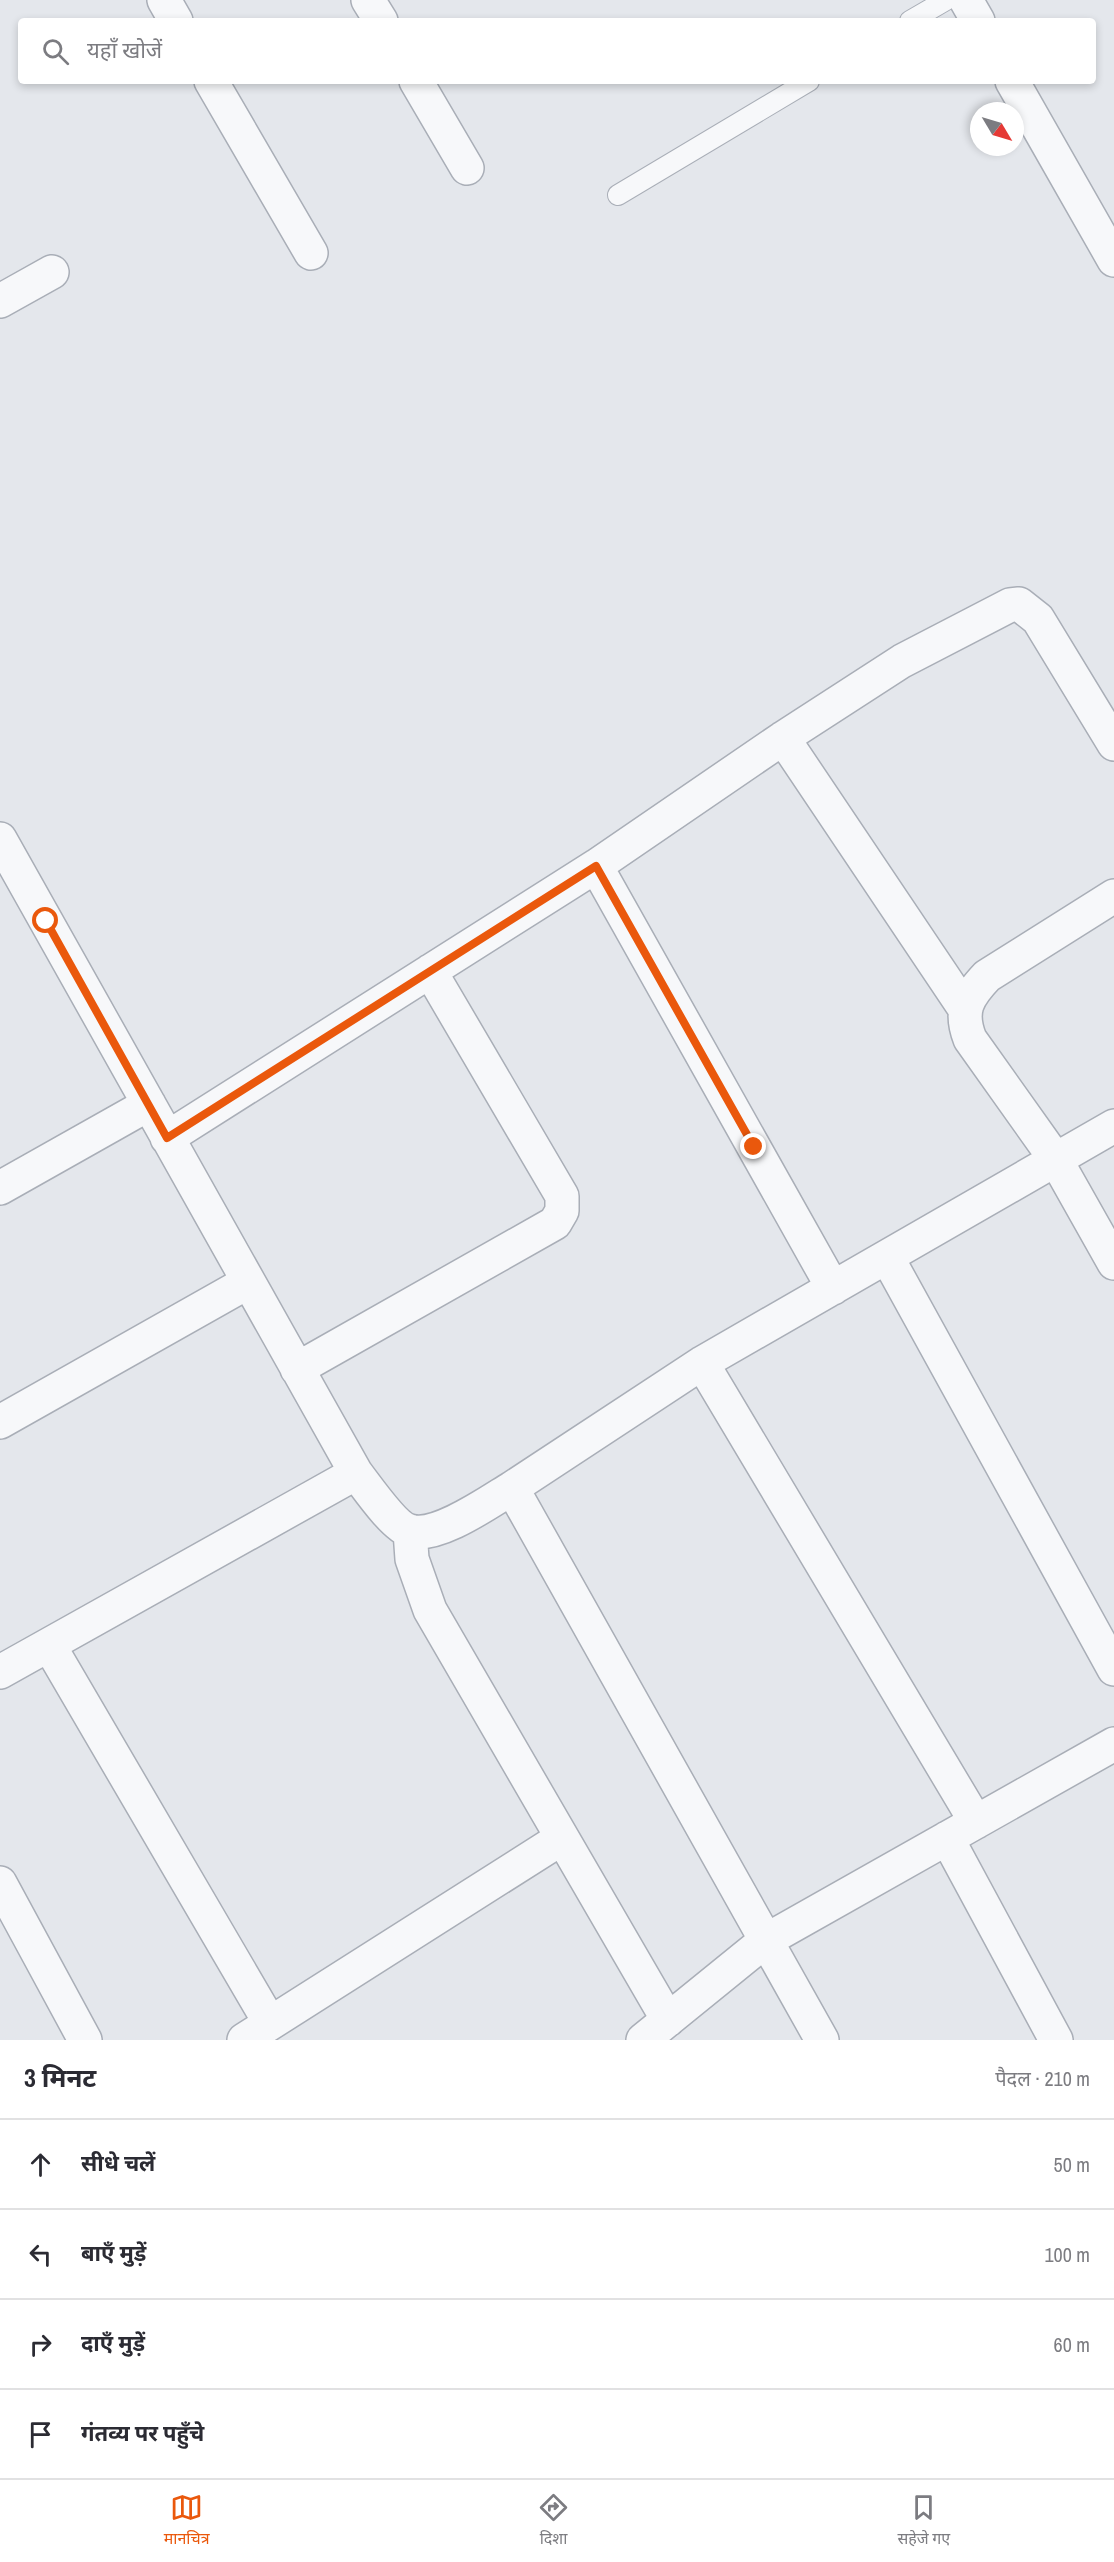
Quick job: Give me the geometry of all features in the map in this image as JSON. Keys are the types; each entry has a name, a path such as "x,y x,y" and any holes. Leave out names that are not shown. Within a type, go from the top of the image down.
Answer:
{"street":[{"path":"164,0 174,18"},
{"path":"368,0 379,18"},
{"path":"966,0 976,18"},
{"path":"213,84 311,253"},
{"path":"418,84 467,168"},
{"path":"1014,84 1114,260"},
{"path":"0,301 52,272"},
{"path":"167,1138 596,866 783,738 902,661 1010,605 1019,604 1038,619 1114,744"},
{"path":"783,738 965,1009"},
{"path":"0,839 356,1473 399,1524 410,1531 432,1531 460,1518 512,1488 702,1364 1114,1126"},
{"path":"596,866 833,1288"},
{"path":"1114,896 987,976 972,992 965,1009 964,1025 970,1039 1056,1160 1114,1263"},
{"path":"297,1370 555,1223 562,1211 562,1196 430,971"},
{"path":"0,1188 149,1104"},
{"path":"887,1257 1114,1669"},
{"path":"0,1422 248,1282"},
{"path":"702,1364 976,1822"},
{"path":"0,1672 356,1473"},
{"path":"512,1488 822,2040"},
{"path":"410,1531 414,1568 430,1610 668,2020"},
{"path":"49,1645 257,2032 562,1838"},
{"path":"643,2040 765,1941 1114,1744"},
{"path":"947,1838 1056,2040"},
{"path":"0,1883 85,2040"}],"lane":[{"path":"915,18 946,0"},
{"path":"618,195 804,84"}],"route":[{"path":"46,921 167,1138 596,866 754,1147"}]}
